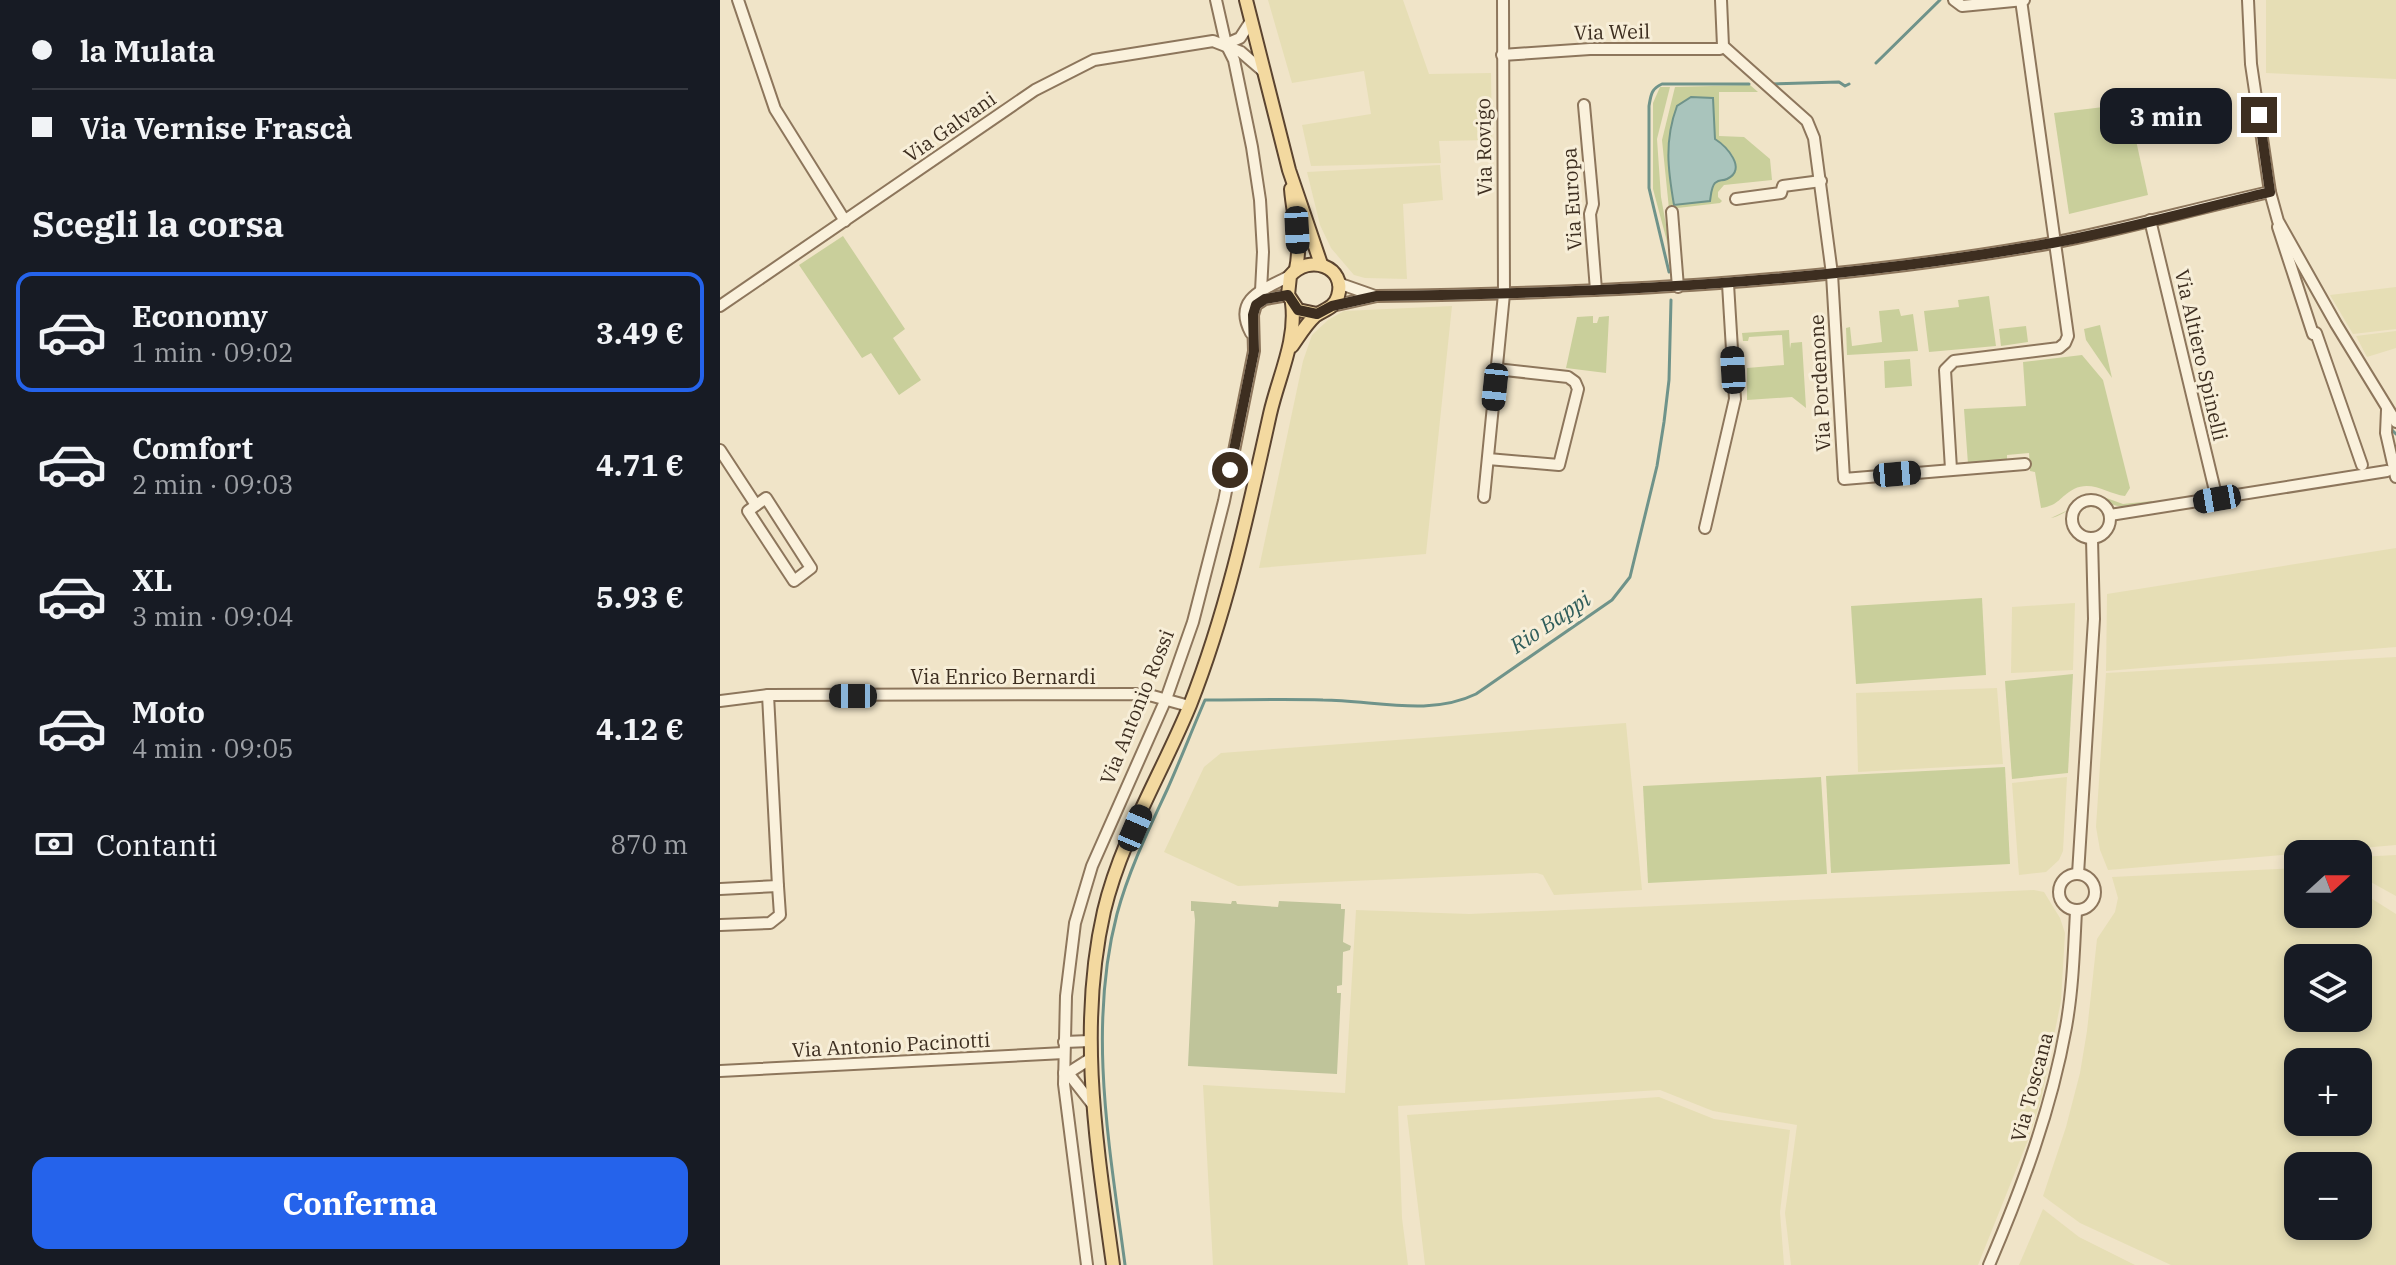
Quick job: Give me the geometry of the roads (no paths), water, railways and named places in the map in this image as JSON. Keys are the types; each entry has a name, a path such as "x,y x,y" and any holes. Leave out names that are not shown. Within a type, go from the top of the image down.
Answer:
{"main road":[{"path":"1113,1265 1090,1059 1092,988 1101,926 1125,852 1189,706 1228,597 1277,380 1294,323 1290,299 1299,256 1289,170 1246,0"},
{"path":"1289,170 1321,264"},
{"path":"1286,356 1317,314 1332,306 1338,295 1338,283 1332,271 1321,264 1312,263 1293,273"},
{"path":"1290,299 1298,310 1317,314"}],"street":[{"path":"738,0 775,109 845,221"},
{"name":"Via Antonio Rossi","path":"1216,0 1238,78 1258,187 1263,252 1261,291 1250,299 1245,309 1245,319 1254,339"},
{"name":"Via Rovigo","path":"1484,497 1504,294 1503,0"},
{"path":"1721,0 1723,46 1807,121 1812,129 1832,274"},
{"path":"1951,469 1945,370 1954,361 2059,348 2068,336 2022,0 1962,6 1956,1"},
{"path":"2248,0 2251,64 2270,192 2278,221 2396,422"},
{"path":"1226,44 1240,38 1251,21"},
{"name":"Via Galvani","path":"720,306 1035,90 1067,72 1094,60 1213,41 1226,44"},
{"path":"1226,44 1251,58 1267,75"},
{"name":"Via Weil","path":"1502,55 1590,49 1720,49 1723,46"},
{"name":"Via Europa","path":"1584,105 1593,204 1590,214 1596,290"},
{"path":"1736,199 1781,193 1783,186 1821,181"},
{"path":"1332,306 1377,296 1678,287 1832,274 2054,242 2270,192"},
{"path":"1672,212 1678,287"},
{"name":"Via Altiero Spinelli","path":"2150,220 2217,499"},
{"path":"2278,221 2278,234 2362,465"},
{"path":"1261,291 1293,273"},
{"name":"Via Pordenone","path":"1832,274 1844,479 2025,464"},
{"path":"1338,283 1377,296"},
{"path":"1705,528 1735,399 1728,284"},
{"name":"Via Antonio Rossi","path":"1064,1048 1073,936 1083,892 1107,828 1166,699 1207,571 1254,351 1253,315 1256,305 1265,299 1290,299"},
{"path":"1488,459 1559,465 1578,389 1568,377 1496,369"},
{"path":"2110,515 2392,474 2386,433 2387,410"},
{"path":"720,450 756,505"},
{"path":"766,498 811,568 794,581 748,511 756,505 766,498"},
{"path":"2084,501 2097,501 2110,515 2106,531 2092,539 2075,531 2072,522 2074,509 2084,501"},
{"name":"Via Toscana","path":"2078,874 2094,619 2092,539"},
{"name":"Via Enrico Bernardi","path":"720,701 768,695 1142,694 1189,706"},
{"path":"720,925 770,923 780,915 768,695"},
{"name":"Via Toscana","path":"2078,874 2091,880 2095,891 2092,903 2086,909 2076,911 2065,906 2059,894 2066,878 2078,874"},
{"path":"720,889 778,886"},
{"name":"Via Toscana","path":"1989,1265 2031,1158 2055,1079 2067,1024 2075,956 2076,911"},
{"name":"Via Antonio Pacinotti","path":"720,1071 1064,1048 1090,1041"},
{"path":"1064,1048 1064,1095 1087,1265"},
{"path":"1066,1073 1090,1059"},
{"path":"1066,1073 1093,1105"}],"water":[{"path":"1691,97 1713,98 1715,139 1729,152 1736,170 1727,179 1715,183 1710,201 1674,205 1669,168 1670,131 1677,106"}],"waterway":[{"name":"Rio Bappi","path":"1876,63 1940,0"},
{"name":"Rio Bappi","path":"1669,272 1649,188 1649,106 1652,93 1662,84 1749,84"},
{"name":"Rio Bappi","path":"1772,84 1849,84"},
{"name":"Rio Bappi","path":"1125,1265 1104,1090 1103,1001 1108,957 1127,882 1205,700 1323,700 1401,706 1458,701 1476,694 1612,600 1630,577 1657,466 1669,380 1671,300"},
{"path":"2391,429 2396,434"}]}
